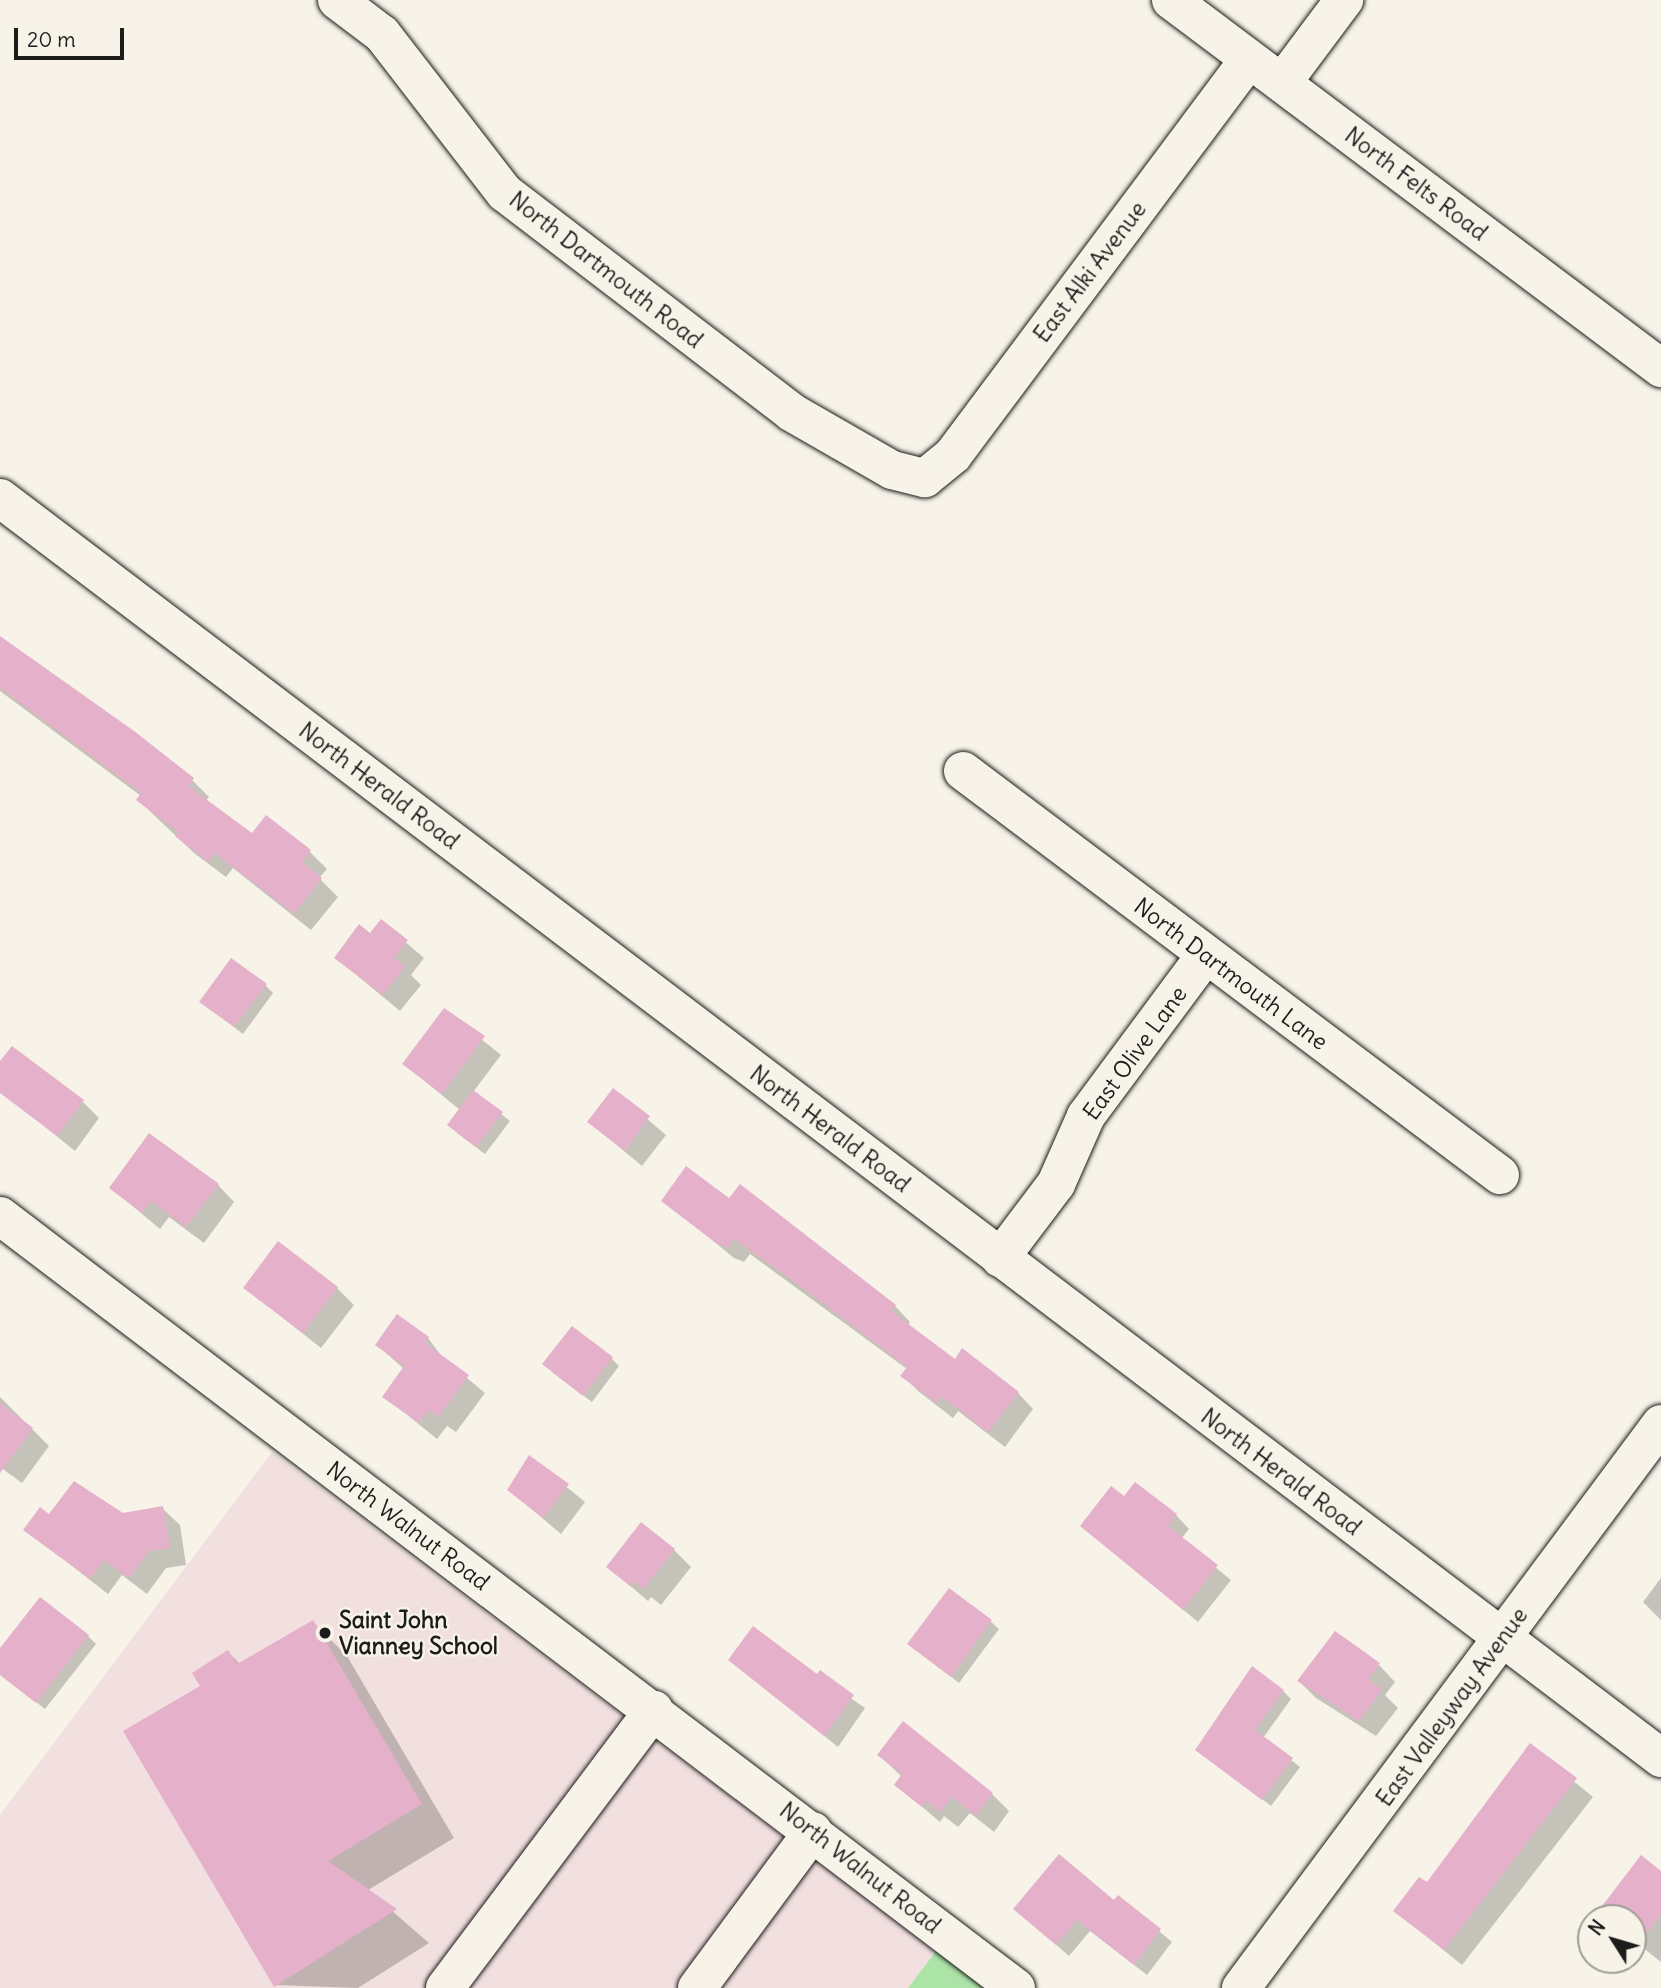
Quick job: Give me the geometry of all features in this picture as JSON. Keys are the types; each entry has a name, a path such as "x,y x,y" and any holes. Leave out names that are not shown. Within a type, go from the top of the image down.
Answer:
{"street":[{"name":"North Dartmouth Road","path":"337,0 382,34 506,193 791,412 892,470 925,478"},
{"name":"North Felts Road","path":"1171,0 1661,368"},
{"path":"1282,83 1344,0"},
{"name":"East Alki Avenue","path":"925,478 953,455 1249,60"},
{"name":"North Herald Road","path":"0,498 1661,1758"},
{"name":"North Dartmouth Lane","path":"963,771 1205,956 1500,1175"},
{"name":"East Olive Lane","path":"1000,1258 1056,1184 1086,1116 1205,956"},
{"name":"North Walnut Road","path":"0,1216 654,1710 1016,1988"},
{"name":"East Valleyway Avenue","path":"1241,1988 1661,1424"},
{"path":"445,1988 654,1710"},
{"path":"697,1988 813,1831"}],"shaded area":[{"name":"Saint John Vianney School","path":"272,1452 936,1951 908,1988 0,1988 0,1815"}],"green space":[{"path":"936,1951 984,1988 908,1988"}],"building":[{"path":"0,636 134,731 194,778 188,786 252,833 266,815 311,850 302,862 322,878 294,914 215,853 208,862 175,836 178,832 136,800 141,793 0,688"},
{"path":"381,919 408,940 394,958 405,966 383,995 334,958 359,924 370,933"},
{"path":"231,958 267,984 234,1027 199,1002"},
{"path":"444,1008 485,1036 442,1094 402,1064"},
{"path":"12,1046 84,1100 57,1136 0,1093 0,1061"},
{"path":"613,1088 650,1116 625,1151 587,1122"},
{"path":"473,1090 503,1112 476,1147 447,1125"},
{"path":"149,1133 219,1184 186,1227 151,1201 142,1213 109,1188"},
{"path":"686,1166 729,1198 740,1184 896,1305 891,1311 955,1359 962,1348 1019,1392 988,1432 942,1397 937,1403 900,1376 907,1367 807,1291 734,1239 728,1248 716,1243 661,1201"},
{"path":"278,1241 338,1287 303,1333 243,1288"},
{"path":"397,1314 429,1337 425,1343 469,1375 438,1417 429,1410 419,1423 382,1397 404,1366 375,1345"},
{"path":"572,1326 613,1357 583,1396 542,1364"},
{"path":"0,1403 33,1428 0,1473"},
{"path":"529,1455 569,1484 543,1518 507,1490"},
{"path":"74,1481 123,1513 163,1506 170,1548 149,1551 129,1578 104,1560 90,1579 23,1530 40,1507 49,1514"},
{"path":"1135,1482 1177,1514 1168,1526 1218,1565 1183,1610 1080,1526 1111,1486 1124,1496"},
{"path":"641,1522 675,1549 643,1589 633,1581 630,1586 606,1567"},
{"path":"949,1588 992,1620 951,1677 907,1644"},
{"path":"40,1597 89,1635 36,1703 0,1675 0,1648"},
{"path":"313,1620 422,1804 328,1861 397,1909 274,1987 123,1731 200,1686 192,1673 228,1650 237,1664"},
{"path":"753,1626 817,1674 820,1670 854,1695 824,1736 728,1660"},
{"path":"1335,1631 1380,1663 1368,1679 1382,1690 1359,1721 1297,1681"},
{"path":"1252,1666 1284,1690 1255,1730 1293,1758 1262,1800 1195,1750"},
{"path":"903,1721 993,1793 976,1816 952,1797 940,1812 926,1801 922,1807 894,1785 902,1774 877,1755"},
{"path":"1530,1743 1577,1778 1444,1950 1393,1911 1419,1877 1427,1882"},
{"path":"1059,1854 1114,1900 1118,1895 1161,1929 1134,1965 1077,1920 1056,1945 1013,1909"},
{"path":"1641,1855 1661,1871 1661,1915 1647,1932 1647,1904 1604,1904"}],"place":[{"name":"Saint John Vianney School","path":"325,1633"}]}
